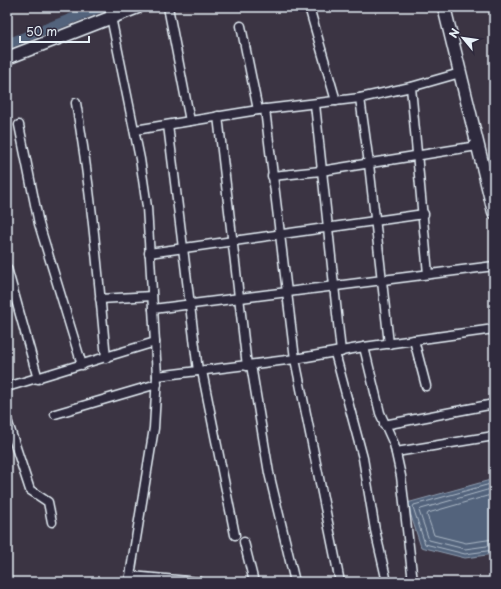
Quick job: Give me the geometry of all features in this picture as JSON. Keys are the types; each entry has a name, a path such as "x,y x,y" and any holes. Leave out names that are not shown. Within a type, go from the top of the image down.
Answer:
{"street":[{"path":"7,57 111,10 138,7"},
{"path":"168,7 190,121"},
{"path":"309,7 336,101"},
{"path":"444,7 494,212"},
{"path":"111,10 135,130 146,207 157,380 154,434 130,579 200,582"},
{"path":"241,26 261,109 272,176 295,359 340,582"},
{"path":"135,130 261,109 360,98 411,87 460,74"},
{"path":"411,87 424,214 428,274"},
{"path":"360,98 376,220 389,344"},
{"path":"76,103 85,153 94,222 106,358"},
{"path":"315,104 335,286 338,352 364,463 374,530 387,582"},
{"path":"218,116 249,366 269,473 295,582"},
{"path":"19,125 39,224 82,365"},
{"path":"168,125 190,305 200,371 235,535"},
{"path":"272,176 322,171 477,146"},
{"path":"149,253 424,214"},
{"path":"153,309 240,300 382,279 494,266"},
{"path":"7,268 38,379"},
{"path":"100,299 152,296"},
{"path":"55,414 157,380 200,371 249,366 364,347 494,329"},
{"path":"414,340 426,386"},
{"path":"7,387 38,379 155,342"},
{"path":"364,347 384,424 396,452 404,495 413,582"},
{"path":"384,424 494,404"},
{"path":"7,420 9,430 30,490 48,502 52,522"},
{"path":"396,452 494,436"},
{"path":"244,542 254,582"}],"water":[{"path":"494,479 494,554 465,558 421,547 407,503"}],"waterway":[{"path":"7,44 101,7"}]}
